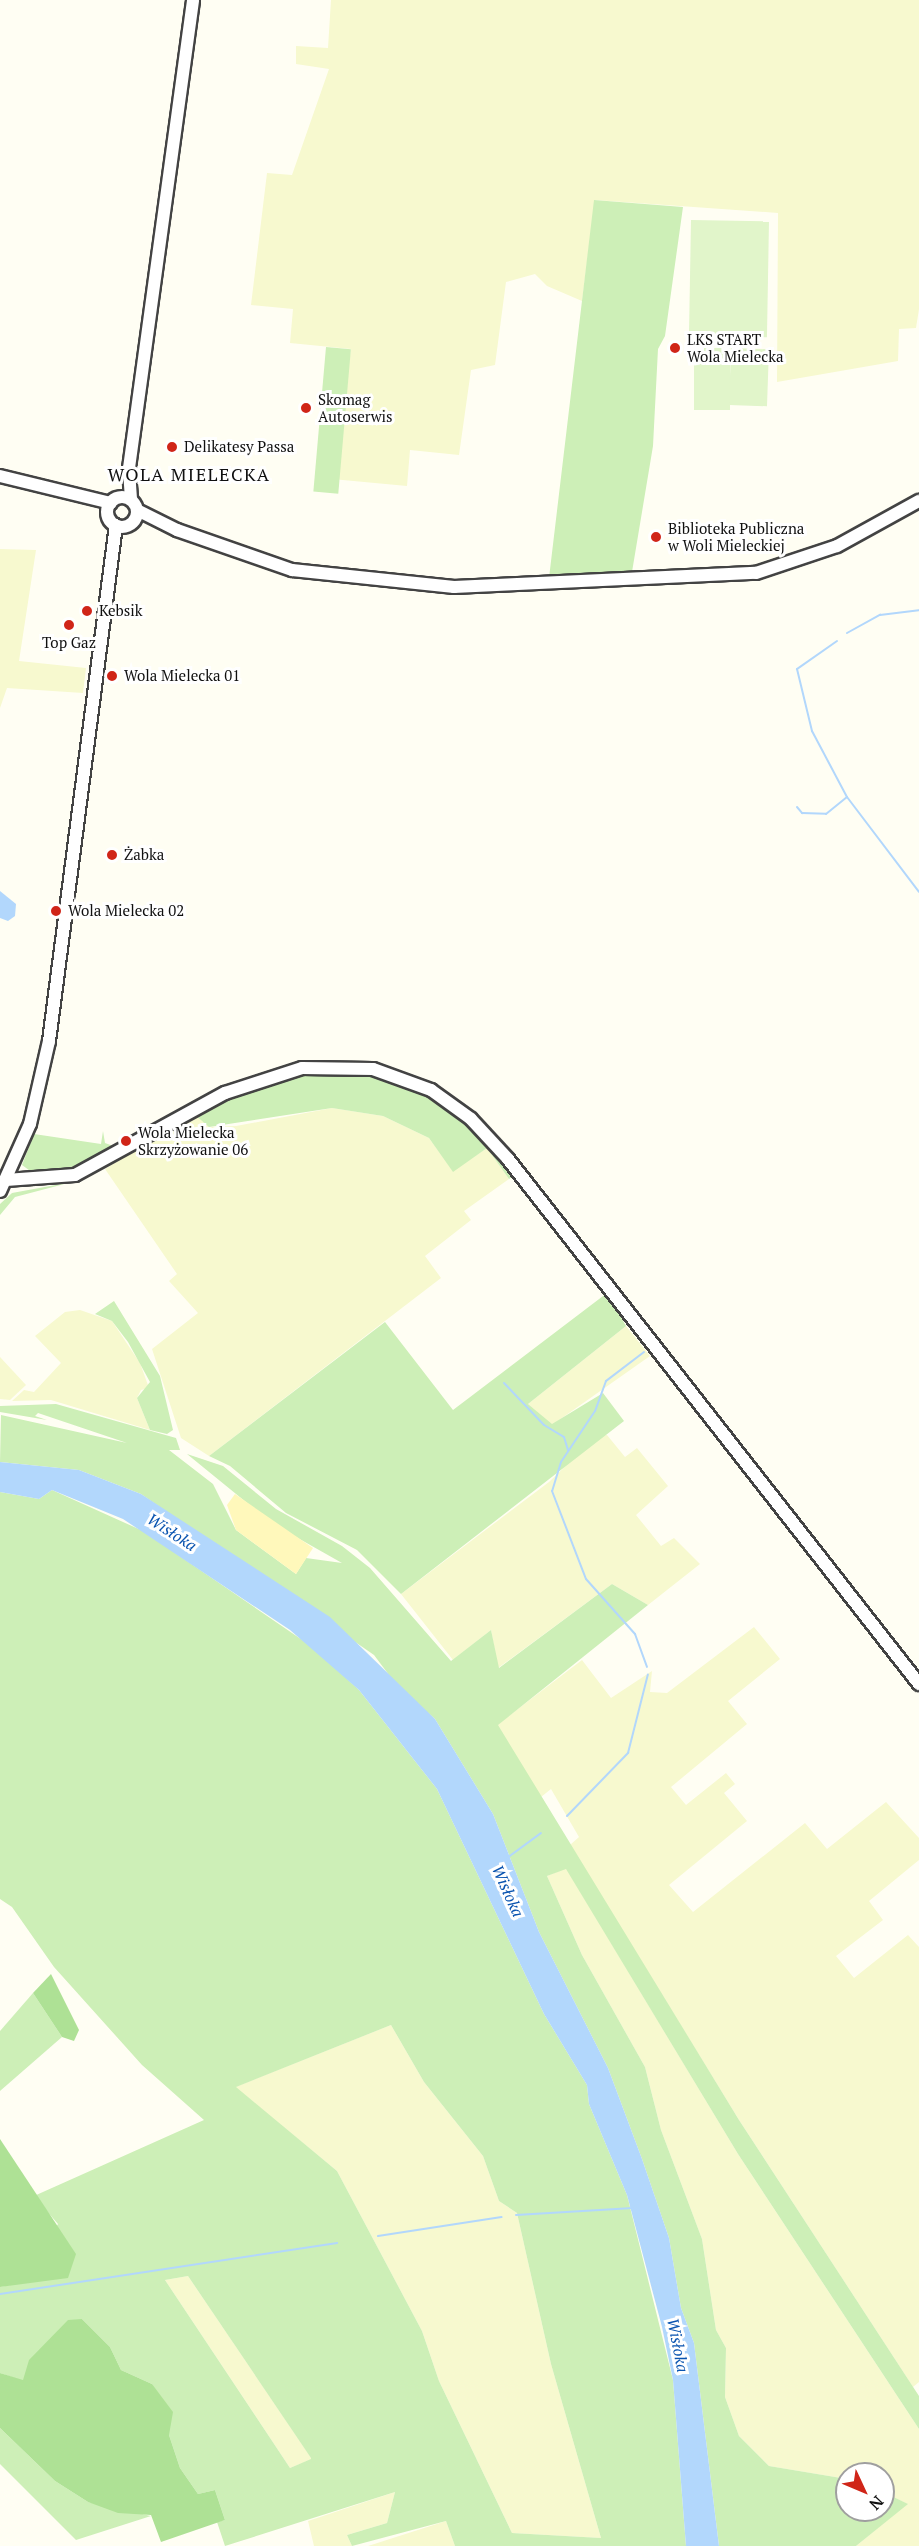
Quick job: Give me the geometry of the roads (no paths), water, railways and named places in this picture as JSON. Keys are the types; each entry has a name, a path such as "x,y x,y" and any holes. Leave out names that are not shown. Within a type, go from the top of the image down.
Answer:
{"street":[{"path":"3,1186 30,1124 47,1052 116,555 129,516 129,468 193,0"},
{"path":"111,505 129,468"},
{"path":"0,476 77,498 111,505 129,516 168,527 272,564 347,579 454,587 549,585 727,575 789,566 866,533 919,501"},
{"path":"111,505 129,516"},
{"path":"3,1186 75,1175 234,1089 302,1068 374,1069 431,1090 471,1119 508,1159 919,1684"}],"water":[{"path":"0,891 16,904 15,916 8,921 0,918"},
{"name":"Wisłoka","path":"0,1462 79,1470 141,1494 330,1617 435,1719 493,1814 539,1932 608,2068 642,2159 669,2238 681,2308 694,2343 719,2546 686,2546 673,2380 662,2327 627,2195 589,2104 587,2085 544,2014 437,1789 359,1690 290,1630 123,1519 52,1490 39,1499 0,1492"}],"waterway":[{"path":"847,633 880,615 919,610"},
{"path":"837,641 797,669 812,731 847,797 919,892"},
{"path":"797,807 802,813 826,814 847,797"},
{"path":"644,1352 606,1381 595,1411 561,1462 552,1491 586,1579 635,1634 647,1667"},
{"path":"504,1383 544,1425 564,1437 568,1450"},
{"path":"567,1816 628,1753 648,1674"},
{"name":"Wisłoka","path":"507,1858 541,1833"},
{"path":"516,2215 633,2208"},
{"path":"378,2236 502,2217"},
{"path":"0,2294 337,2243"}],"place":[{"name":"LKS START Wola Mielecka","path":"675,348"},
{"name":"Skomag Autoserwis","path":"306,408"},
{"name":"Delikatesy Passa","path":"172,447"},
{"name":"Biblioteka Publiczna w Woli Mieleckiej","path":"656,537"},
{"name":"Kebsik","path":"87,611"},
{"name":"Top Gaz","path":"69,625"},
{"name":"Wola Mielecka 01","path":"112,676"},
{"name":"Żabka","path":"112,855"},
{"name":"Wola Mielecka 02","path":"56,911"},
{"name":"Wola Mielecka Skrzyżowanie 06","path":"126,1141"}],"district":[{"name":"WOLA MIELECKA","path":"189,474"}]}
